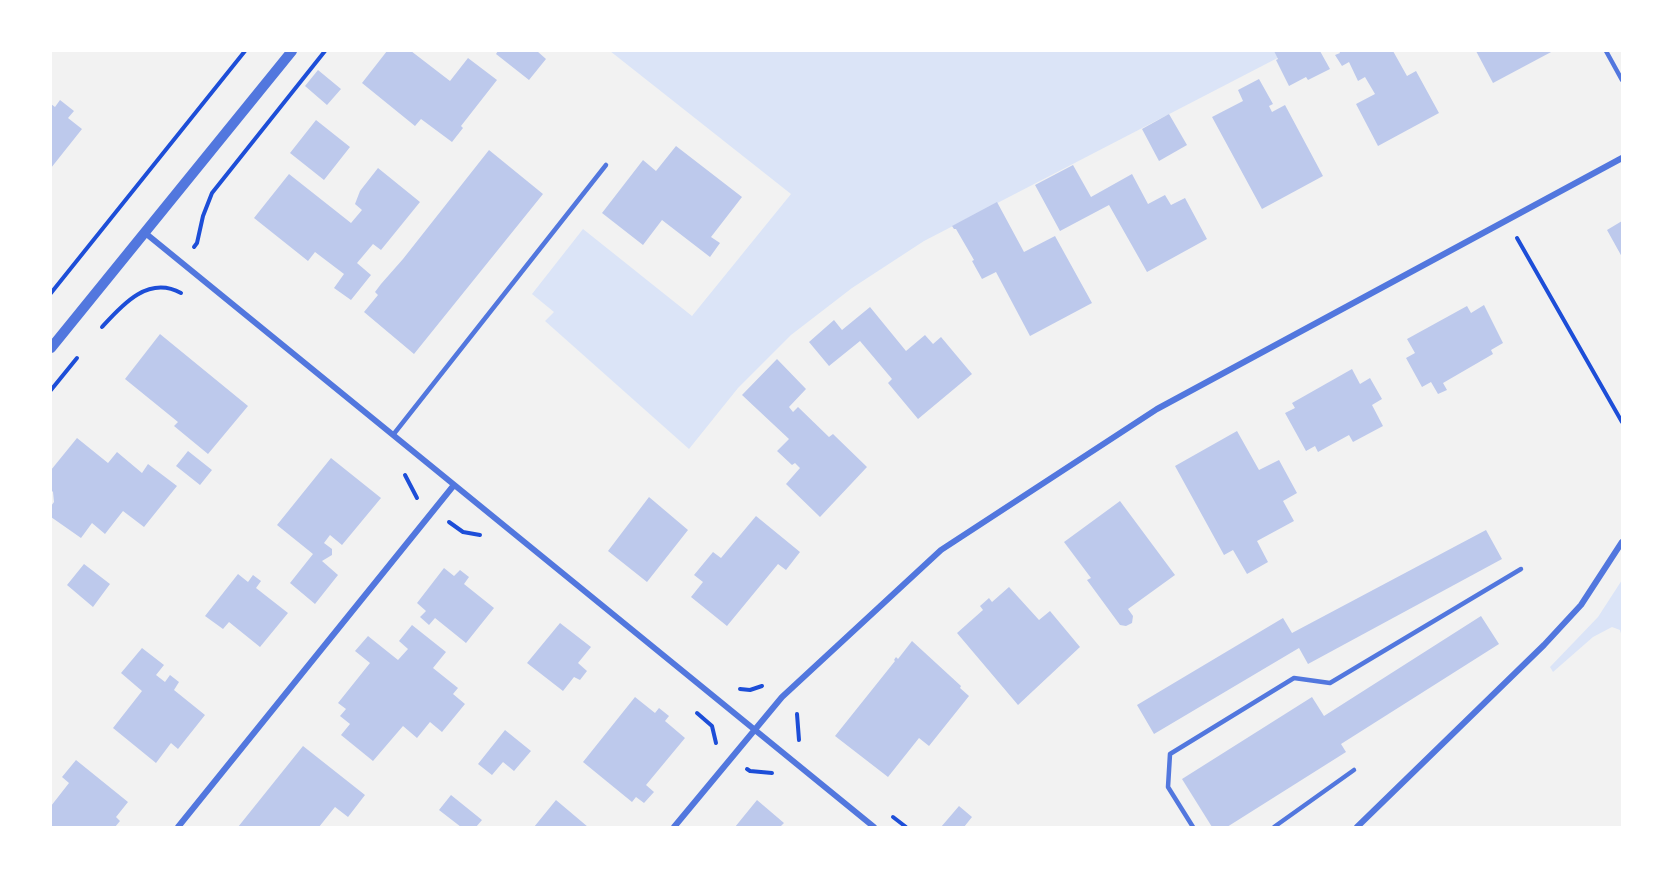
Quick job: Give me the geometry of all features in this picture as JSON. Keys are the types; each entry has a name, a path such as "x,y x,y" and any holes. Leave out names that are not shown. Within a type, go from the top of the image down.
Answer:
{"street":[{"path":"51,348 292,51"},
{"path":"674,827 782,697 941,550 1157,409 1622,158"},
{"path":"144,231 874,827"},
{"path":"178,827 454,485"},
{"path":"1357,827 1544,645 1581,605 1622,542"}],"lane":[{"path":"1606,51 1622,80"},
{"path":"393,435 606,165"},
{"path":"1193,827 1168,787 1170,753 1294,678 1330,683 1521,568"},
{"path":"1274,827 1354,770"}],"path":[{"path":"51,293 245,51"},
{"path":"200,251 197,243 203,216 212,194 325,51"},
{"path":"1507,244 1517,238 1622,422"},
{"path":"100,329 127,300 140,292 162,287 179,291 188,299"},
{"path":"51,390 79,355"},
{"path":"398,470 407,477 415,496 463,532 480,536"},
{"path":"731,682 740,689 750,690 767,684"},
{"path":"693,711 712,726 716,744 732,757 750,771 772,772 780,779"}],"shaded area":[{"path":"610,51 1291,51 924,241 852,288 791,335 738,388 689,449 545,321 554,312 532,294 583,229 692,316 791,194"},
{"path":"1622,580 1622,637 1620,630 1612,627 1593,637 1553,672 1550,667 1598,617"}],"building":[{"path":"387,51 411,51 450,81 468,58 497,80 461,126 463,128 452,142 421,119 415,126 362,83"},
{"path":"498,51 537,51 546,59 529,80 496,54"},
{"path":"1274,51 1320,51 1330,69 1308,80 1306,77 1289,86"},
{"path":"1339,51 1393,51 1407,76 1416,71 1439,113 1378,146 1356,104 1375,94 1365,77 1358,81 1349,62 1342,66 1335,55 1340,53"},
{"path":"1476,51 1553,51 1493,83"},
{"path":"318,70 341,89 327,105 305,86"},
{"path":"1259,79 1273,104 1269,106 1272,112 1285,105 1323,176 1262,209 1212,117 1243,101 1238,90"},
{"path":"60,100 74,111 68,118 82,129 51,168 51,104 55,107"},
{"path":"1169,114 1187,145 1159,161 1142,129"},
{"path":"316,120 350,147 324,180 290,153"},
{"path":"676,146 742,197 711,237 720,243 710,257 662,220 643,245 602,213 643,160 656,171"},
{"path":"489,150 543,194 414,354 364,312 378,295 375,292 381,284"},
{"path":"1073,165 1091,197 1132,174 1148,204 1165,195 1171,205 1185,198 1207,239 1147,272 1109,205 1060,231 1035,185"},
{"path":"378,168 420,202 381,250 373,244 357,263 371,275 351,300 334,288 344,274 315,252 308,261 254,218 289,174 351,223 362,210 355,204 360,191"},
{"path":"997,202 1024,252 1055,236 1092,303 1030,336 996,272 982,279 972,261 974,260 952,226"},
{"path":"1622,221 1622,257 1607,230"},
{"path":"1484,305 1503,343 1491,350 1493,354 1443,383 1447,390 1438,394 1431,382 1422,387 1406,358 1415,353 1407,339 1467,306 1471,313"},
{"path":"870,307 906,351 925,335 933,344 941,337 972,374 918,419 888,383 892,379 860,341 829,366 809,342 834,320 842,330"},
{"path":"160,334 248,406 208,454 174,426 178,422 125,379"},
{"path":"777,359 806,389 789,407 793,412 798,407 829,437 833,434 867,467 820,517 786,484 800,468 795,463 792,465 777,451 789,439 742,395"},
{"path":"1352,369 1360,384 1370,378 1382,399 1372,405 1383,426 1353,442 1349,435 1318,452 1315,446 1306,451 1285,413 1295,408 1292,403"},
{"path":"1237,431 1259,470 1279,460 1297,493 1283,501 1294,521 1257,541 1268,562 1247,574 1233,550 1224,555 1175,466"},
{"path":"77,438 108,463 117,452 142,473 148,464 177,486 144,527 123,511 105,534 92,523 81,538 51,517 51,506 54,502 51,490 51,470"},
{"path":"188,451 212,470 200,485 176,466"},
{"path":"331,458 381,498 342,545 330,535 324,543 332,549 332,555 322,561 338,575 315,604 290,583 313,554 277,525"},
{"path":"649,497 688,530 647,582 608,551"},
{"path":"1120,501 1175,575 1128,609 1133,616 1132,623 1126,626 1120,625 1087,580 1091,578 1064,542"},
{"path":"756,516 800,552 786,570 778,564 727,626 691,597 703,582 694,575 713,552 721,558"},
{"path":"1486,530 1502,559 1308,664 1299,648 1154,734 1137,705 1283,618 1292,633"},
{"path":"84,564 110,584 93,607 67,585"},
{"path":"444,568 454,576 460,570 469,577 464,584 494,608 466,643 435,618 429,625 420,617 426,611 417,603"},
{"path":"238,574 248,582 253,575 261,581 256,588 288,613 260,647 229,622 223,629 205,616"},
{"path":"1009,587 1039,620 1050,611 1080,647 1018,705 957,633 983,610 980,606 989,598 992,602"},
{"path":"1481,616 1499,644 1341,744 1346,752 1227,827 1212,827 1182,779 1312,697 1324,716"},
{"path":"560,623 591,647 578,663 587,671 580,680 574,677 563,691 527,663"},
{"path":"412,625 446,652 433,668 458,688 453,694 465,704 442,732 430,722 417,738 403,726 373,761 341,735 350,724 340,716 346,709 338,703 370,663 355,651 368,636 398,660 408,649 399,641"},
{"path":"912,641 969,696 929,746 919,738 888,777 835,736 896,657 898,659"},
{"path":"142,648 164,665 156,675 165,682 170,675 179,682 174,690 205,715 178,749 171,743 156,763 113,728 142,691 121,673"},
{"path":"635,697 655,713 659,708 669,716 665,721 685,738 646,785 654,792 644,803 636,797 632,802 583,762"},
{"path":"505,730 531,751 514,771 503,762 492,775 478,764"},
{"path":"303,746 365,795 348,817 335,807 319,827 238,827"},
{"path":"76,760 128,802 116,817 120,821 115,827 51,827 51,806 69,783 62,777"},
{"path":"451,795 482,820 476,827 461,827 439,810"},
{"path":"556,800 588,827 534,827"},
{"path":"757,800 784,823 780,827 735,827"},
{"path":"959,806 972,817 964,827 941,827"}]}
